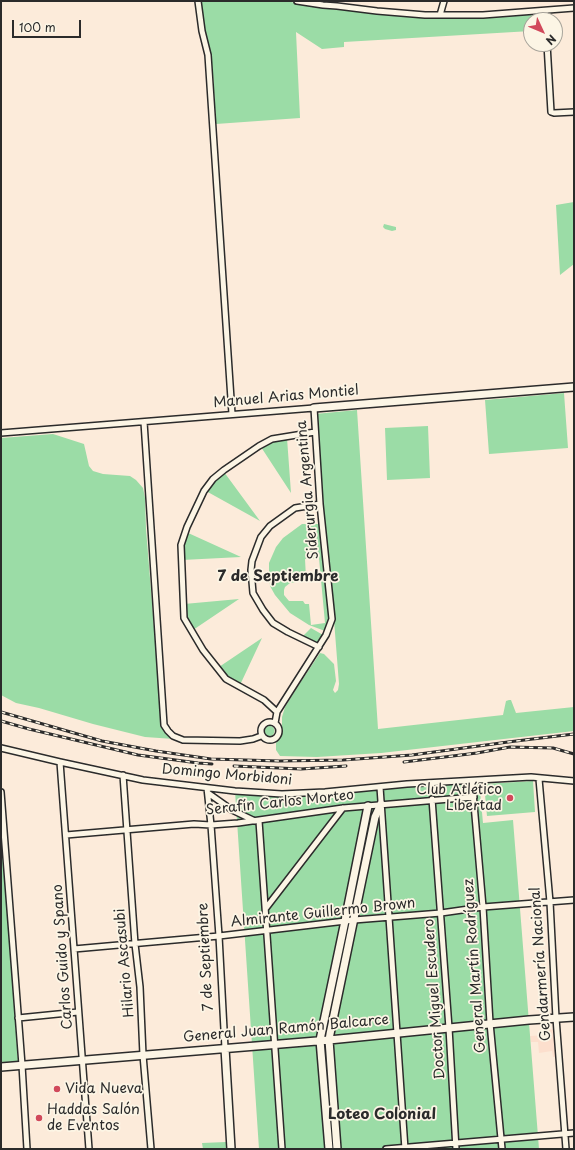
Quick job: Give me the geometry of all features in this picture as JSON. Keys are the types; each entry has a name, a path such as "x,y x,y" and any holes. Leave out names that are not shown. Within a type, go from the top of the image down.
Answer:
{"street":[{"path":"198,1 202,31 208,55 232,414"},
{"path":"297,1 377,11 425,15 483,15 574,8"},
{"path":"440,15 444,1"},
{"path":"547,52 551,112 574,112"},
{"name":"Manuel Arias Montiel","path":"1,433 574,387"},
{"name":"Siderurgia Argentina","path":"262,736 269,740 277,737 279,730 275,723 277,712 319,648 330,626 332,614 320,504 314,408"},
{"path":"144,422 164,725 173,736 183,740 240,741 262,736 260,729 264,723 275,723"},
{"path":"277,712 264,700 226,679 203,650 184,618 181,545 187,527 204,491 213,478 253,450 272,440 315,432"},
{"path":"319,648 273,623 253,594 251,570 252,561 261,537 270,526 295,508 320,504"},
{"name":"Domingo Morbidoni","path":"1,748 143,780 207,791 282,794 531,777 539,779 574,781"},
{"name":"Carlos Guido y Spano","path":"60,762 89,1149"},
{"name":"Hilario Ascasubi","path":"123,775 151,1149"},
{"name":"Gendarmería Nacional","path":"539,779 550,902 556,1018 566,1149"},
{"name":"General Martín Rodríguez","path":"472,781 483,907 490,1023 502,1149"},
{"path":"380,787 405,1148"},
{"path":"207,791 232,810 258,821 266,908 282,1149"},
{"name":"7 de Septiembre","path":"207,791 211,825 231,1149"},
{"path":"1,792 27,1149"},
{"name":"Serafín Carlos Morteo","path":"66,835 194,824 211,825 238,823 343,808 474,796"},
{"name":"Doctor Miguel Escudero","path":"432,800 449,1028 456,1149"},
{"path":"337,1149 329,1040 375,817 381,804"},
{"path":"329,1149 320,1040 368,806"},
{"path":"266,908 343,808"},
{"name":"Almirante Guillermo Brown","path":"74,949 218,936 354,920 441,913 483,907 574,900"},
{"path":"18,1018 78,1012"},
{"name":"General Juan Ramón Balcarce","path":"1,1067 329,1040 490,1023 574,1017"},
{"path":"386,1149 574,1133"}],"shaded area":[{"path":"554,1029 556,1057 553,1057 552,1051 539,1053 538,1042 531,1042 530,1036 548,1035 548,1030"}],"green space":[{"path":"200,1 288,1 321,8 336,7 397,15 437,18 523,15 523,31 344,42 344,47 322,49 296,32 300,118 216,124 213,74"},
{"path":"574,202 574,264 560,275 556,205"},
{"path":"384,224 396,227 396,230 392,231 385,229 383,227"},
{"path":"564,393 568,448 489,454 485,400"},
{"path":"357,410 378,729 503,715 506,701 511,700 516,713 574,707 574,731 381,753 317,757 280,756 276,750 276,743 282,732 282,717 285,707 320,653 324,654 334,664 336,681 333,690 335,693 338,690 339,684 334,620 315,414"},
{"path":"428,426 430,478 387,480 385,428"},
{"path":"53,434 84,444 89,466 93,471 103,474 130,476 143,488 162,726 167,734 174,739 145,737 93,724 39,708 16,703 1,695 1,438"},
{"path":"287,438 291,493 261,447 272,441"},
{"path":"224,472 260,521 206,491 214,479"},
{"path":"302,524 321,524 329,616 325,631 309,625 290,613 275,595 270,586 269,563 276,547 283,538","holes":["319,558 325,623 311,625 309,604 305,604 303,601 289,601 284,595 285,587 290,583 301,581 303,578 306,578 305,559"]},
{"path":"186,532 241,557 182,560 182,545"},
{"path":"239,599 193,630 186,617 184,604"},
{"path":"311,628 323,635 315,644 303,636"},
{"path":"262,638 240,685 227,678 219,667"},
{"path":"267,726 271,726 273,727 273,735 267,736 264,733 264,729"},
{"path":"479,780 483,823 513,820 539,1149 259,1149 235,791 282,794"},
{"name":"Club Atlético Libertad","path":"533,781 535,812 487,816 484,784"},
{"path":"1,803 18,1062 1,1063"},
{"path":"226,1142 227,1149 203,1149 202,1143"}],"railway":[{"path":"1,712 102,741 211,759 279,761 343,760 412,755 574,734"},
{"path":"1,721 138,755 212,764"},
{"path":"404,762 477,753 510,747 553,748 574,754"},
{"path":"234,766 301,769 346,766"}],"place":[{"name":"Club Atlético Libertad","path":"510,798"},
{"name":"Vida Nueva","path":"57,1089"},
{"name":"Haddas Salón de Eventos","path":"39,1118"}],"district":[{"name":"7 de Septiembre","path":"278,577"},
{"name":"Loteo Colonial","path":"382,1115"}]}
